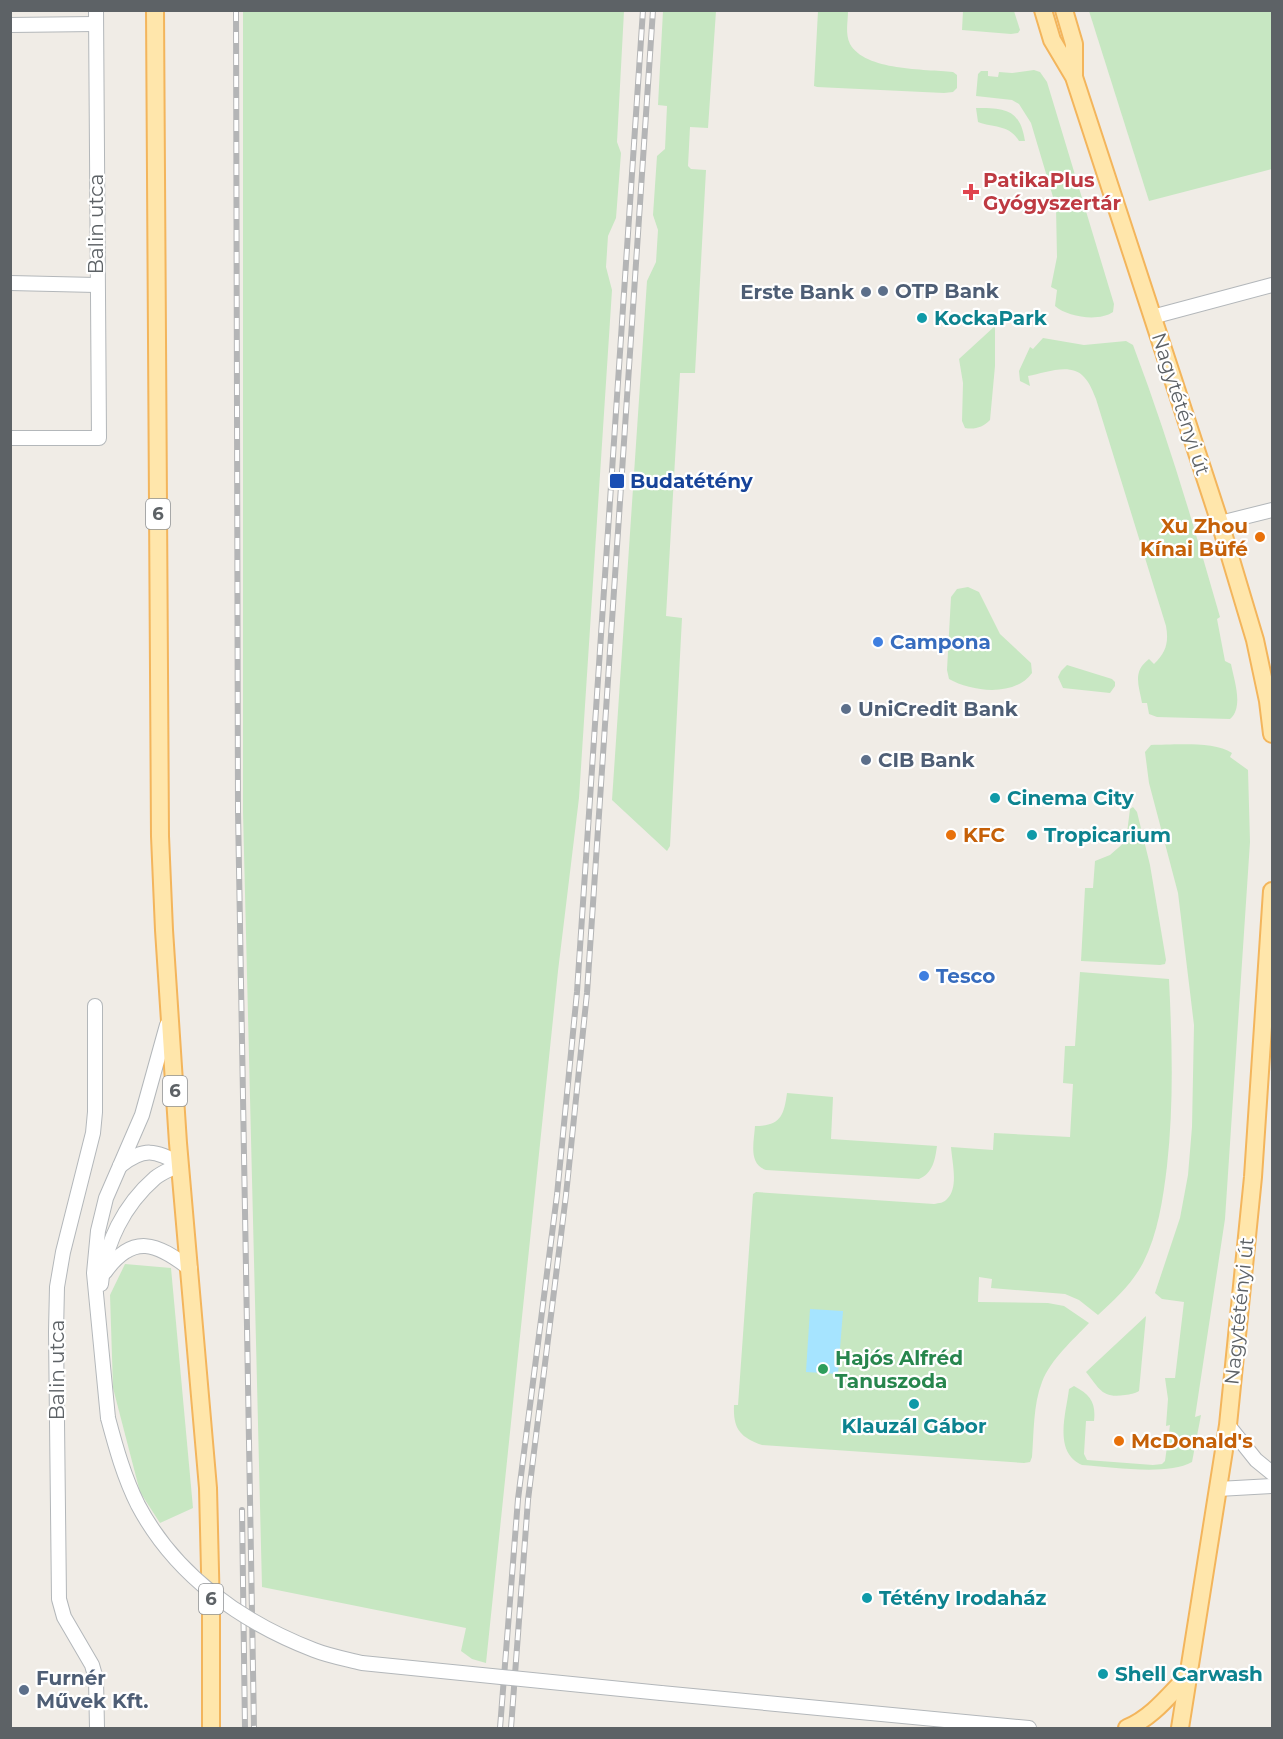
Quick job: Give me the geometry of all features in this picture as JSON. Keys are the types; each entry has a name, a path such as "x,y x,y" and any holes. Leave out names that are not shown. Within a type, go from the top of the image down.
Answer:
{"main road":[{"name":"6","path":"155,10 160,836 169,1017 208,1488 211,1728"},
{"name":"Nagytétényi út","path":"1043,10 1052,39 1074,77 1220,523 1255,640 1272,728"},
{"name":"Nagytétényi út","path":"1064,10 1074,44 1074,77"},
{"name":"Nagytétényi út","path":"1180,1728 1228,1425 1268,1037 1272,891"},
{"path":"1127,1728 1136,1725 1155,1709 1189,1675"}],"street":[{"path":"10,25 95,17"},
{"name":"Balin utca","path":"10,438 99,438 95,17"},
{"path":"10,283 96,285"},
{"path":"1152,317 1272,285"},
{"path":"1220,523 1272,510"},
{"name":"Balin utca","path":"95,1006 93,1133 63,1252 57,1287 56,1332 59,1599 64,1617 92,1665 97,1695 97,1728"},
{"path":"169,1017 142,1115 106,1198 98,1231 93,1273 108,1418 121,1464 138,1504 157,1536 193,1578 231,1608 272,1631 315,1651 362,1663 1029,1728"},
{"path":"119,1168 130,1158 151,1152 164,1155 180,1164"},
{"path":"98,1316 102,1276 110,1242 126,1209 157,1177 180,1164"},
{"path":"102,1276 114,1259 138,1246 153,1247 171,1254 190,1269"},
{"path":"1228,1425 1256,1460 1272,1473"},
{"path":"1218,1489 1272,1486"}],"green space":[{"path":"243,11 624,11 617,142 621,153 616,218 608,236 606,267 612,290 579,798 558,971 486,1663 472,1659 461,1651 466,1628 262,1587 243,812"},
{"path":"663,11 716,11 708,128 690,127 688,166 691,169 706,170 695,373 680,373 666,616 682,618 670,846 667,851 612,800 647,281 656,262 658,230 653,215 657,156 665,149 667,106 658,105"},
{"path":"818,11 848,11 848,40 858,53 868,59 897,67 953,72 957,75 957,88 953,92 944,93 814,86"},
{"path":"963,11 1014,11 1020,30 1018,33 1011,34 962,30"},
{"path":"1089,11 1272,11 1272,169 1149,201"},
{"path":"1034,70 1040,72 1047,82 1114,304 1113,312 1100,317 1083,317 1067,313 1055,306 1057,290 1051,287 1057,257 1056,207 1031,123 1019,104 1012,100 976,96 978,74 981,71 988,71 988,76 998,77 999,72"},
{"path":"976,108 1003,110 1015,116 1023,130 1025,141 1019,141 1006,129 978,122"},
{"path":"995,326 995,366 990,420 979,427 965,428 962,421 963,383 959,359"},
{"path":"1043,338 1084,345 1126,341 1133,345 1180,481 1220,617 1217,619 1225,661 1231,664 1237,693 1236,708 1230,719 1157,717 1149,714 1147,703 1142,703 1138,685 1140,669 1149,659 1154,664 1161,656 1167,642 1166,626 1090,385 1079,373 1065,369 1028,376 1030,386 1020,381 1019,371 1030,347 1033,349"},
{"path":"968,587 979,592 1000,634 1031,663 1032,673 1015,686 993,690 981,689 949,679 947,670 951,597 957,589"},
{"path":"1067,665 1112,679 1115,686 1110,693 1063,688 1058,677"},
{"path":"1151,745 1204,745 1232,753 1230,757 1248,770 1250,842 1225,1219 1195,1417 1201,1415 1192,1462 1168,1469 1154,1470 1082,1465 1073,1459 1064,1442 1064,1421 1069,1389 1074,1386 1088,1396 1094,1409 1094,1421 1086,1421 1084,1454 1087,1460 1162,1464 1165,1461 1170,1425 1166,1426 1168,1399 1165,1378 1175,1378 1184,1302 1162,1299 1155,1293 1180,1218 1188,1175 1192,1127 1194,1025 1178,893 1149,783 1145,752"},
{"path":"1133,807 1137,812 1150,865 1165,964 1081,961 1085,888 1093,888 1095,861 1110,855 1126,841 1130,809"},
{"path":"1080,972 1169,979 1172,1072 1167,1166 1159,1216 1153,1240 1143,1263 1117,1297 1098,1315 1079,1300 1065,1294 991,1288 992,1279 979,1277 978,1302 1048,1303 1064,1306 1089,1323 1057,1358 1042,1382 1035,1410 1030,1462 762,1445 748,1439 739,1431 735,1420 734,1405 738,1405 753,1194 756,1192 934,1204 946,1200 953,1188 951,1147 993,1150 994,1133 1070,1137 1073,1084 1063,1083 1065,1046 1075,1046"},
{"path":"787,1093 833,1097 831,1139 937,1146 932,1166 919,1179 766,1170 760,1167 753,1152 755,1126 770,1124 779,1118"},
{"path":"125,1264 171,1268 193,1508 160,1523 140,1492 113,1388 110,1295"},
{"path":"1146,1316 1139,1391 1117,1396 1106,1394 1086,1372"}],"water":[{"path":"810,1309 843,1311 838,1374 806,1372"}],"railway":[{"path":"236,10 238,811 254,1728"},
{"path":"500,1728 518,1499 557,1195 577,992 643,10"},
{"path":"511,1728 528,1500 566,1195 587,993 653,10"},
{"path":"242,1510 245,1728"}],"place":[{"name":"PatikaPlus Gyógyszertár","path":"971,192"},
{"name":"OTP Bank","path":"883,291"},
{"name":"Erste Bank","path":"866,292"},
{"name":"KockaPark","path":"922,318"},
{"name":"Budatétény","path":"617,481"},
{"name":"Xu Zhou Kínai Büfé","path":"1260,537"},
{"name":"Campona","path":"878,642"},
{"name":"UniCredit Bank","path":"846,709"},
{"name":"CIB Bank","path":"866,760"},
{"name":"Cinema City","path":"995,798"},
{"name":"KFC","path":"951,835"},
{"name":"Tropicarium","path":"1032,835"},
{"name":"Tesco","path":"924,976"},
{"name":"Hajós Alfréd Tanuszoda","path":"823,1369"},
{"name":"Klauzál Gábor","path":"914,1404"},
{"name":"McDonald's","path":"1119,1441"},
{"name":"Tétény Irodaház","path":"867,1598"},
{"name":"Shell Carwash","path":"1103,1674"},
{"name":"Furnér Művek Kft.","path":"24,1690"}]}
